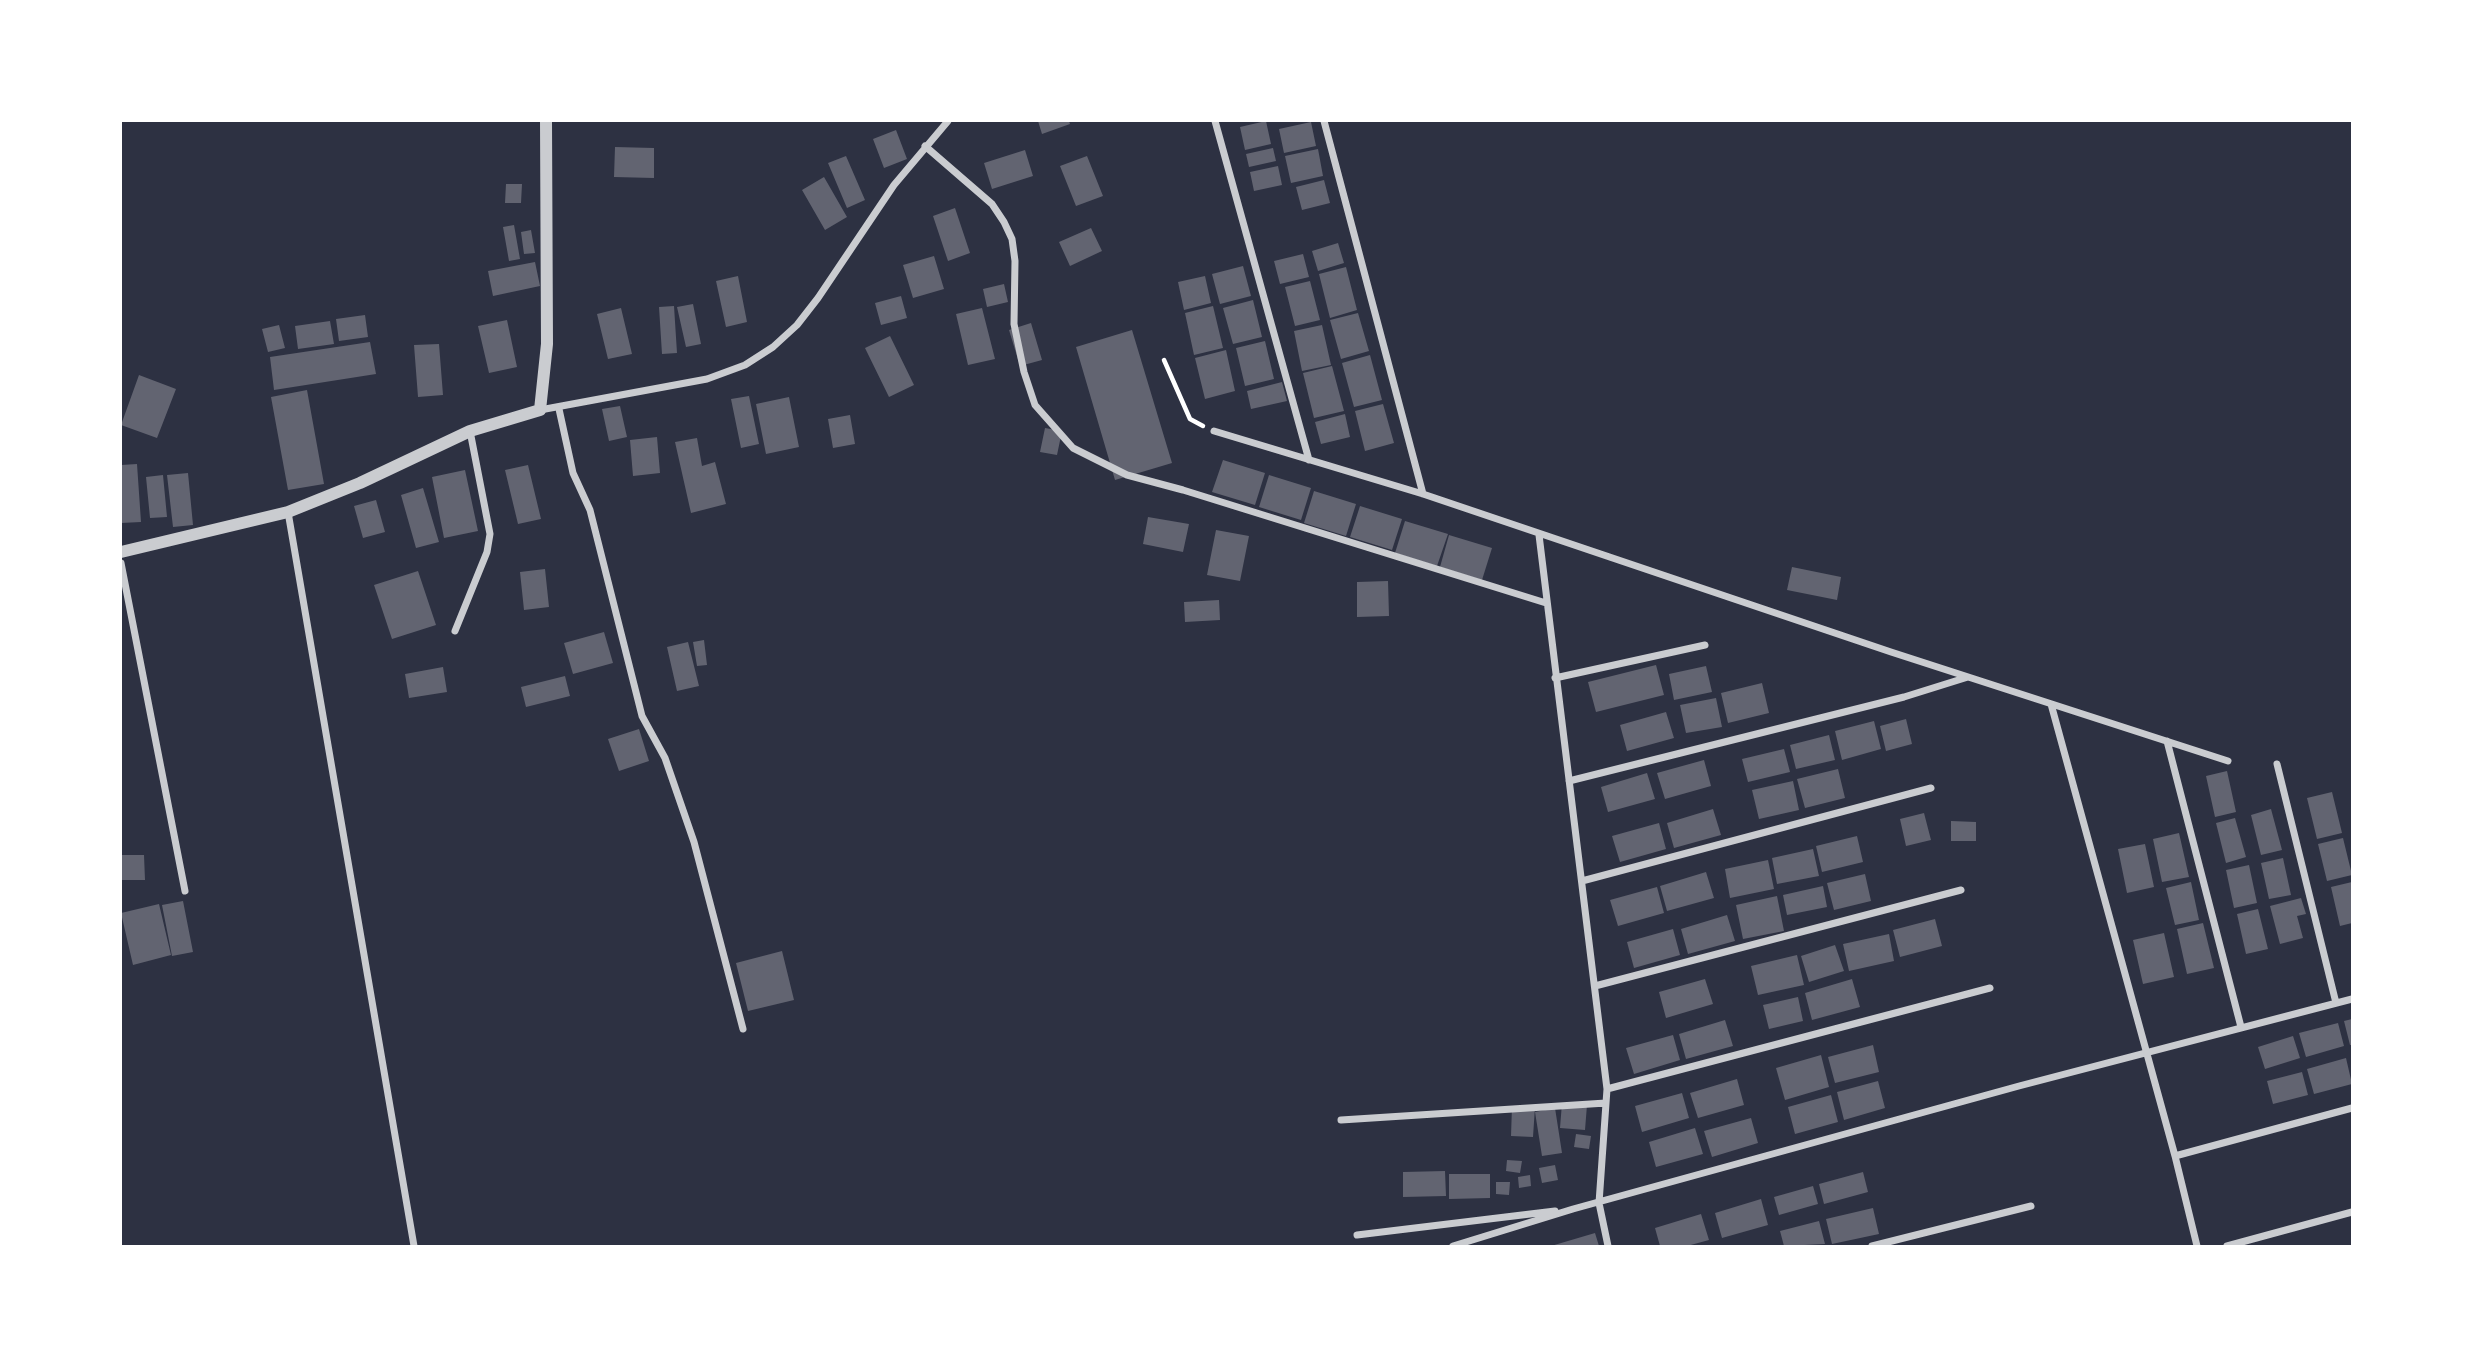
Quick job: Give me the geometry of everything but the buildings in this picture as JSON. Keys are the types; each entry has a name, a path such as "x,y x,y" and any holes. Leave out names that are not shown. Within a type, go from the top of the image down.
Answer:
{"street":[{"path":"540,410 547,344 545,121"},
{"path":"121,552 288,512 360,483 470,431 540,410 559,409 707,379 745,365 773,347 797,325 894,185 948,121"},
{"path":"1215,121 1309,460"},
{"path":"1324,121 1423,494"},
{"path":"925,146 992,204 1004,222 1012,239 1015,261 1014,324 1024,372 1035,405 1073,447 1127,475 1182,489 1546,603"},
{"path":"559,409 573,473 590,510 642,716 665,758 690,830 743,1028"},
{"path":"455,631 487,552 490,534 470,431"},
{"path":"1213,431 1423,494 1539,535 2228,761"},
{"path":"288,512 414,1246"},
{"path":"1539,535 1607,1089 1599,1203 1608,1246"},
{"path":"121,563 185,891"},
{"path":"1555,678 1705,645"},
{"path":"1569,781 1904,697 1969,677"},
{"path":"2051,704 2147,1052 2197,1246"},
{"path":"2167,741 2241,1027"},
{"path":"2277,764 2336,1003"},
{"path":"1582,881 1931,788"},
{"path":"1595,986 1961,890"},
{"path":"1607,1089 1990,988"},
{"path":"1453,1246 1573,1209 2147,1052 2352,999"},
{"path":"1340,1120 1606,1103"},
{"path":"2175,1156 2352,1108"},
{"path":"1872,1246 2031,1206"},
{"path":"1357,1235 1573,1209"},
{"path":"2227,1246 2352,1212"}],"path":[{"path":"1164,360 1190,419 1213,431"}]}
